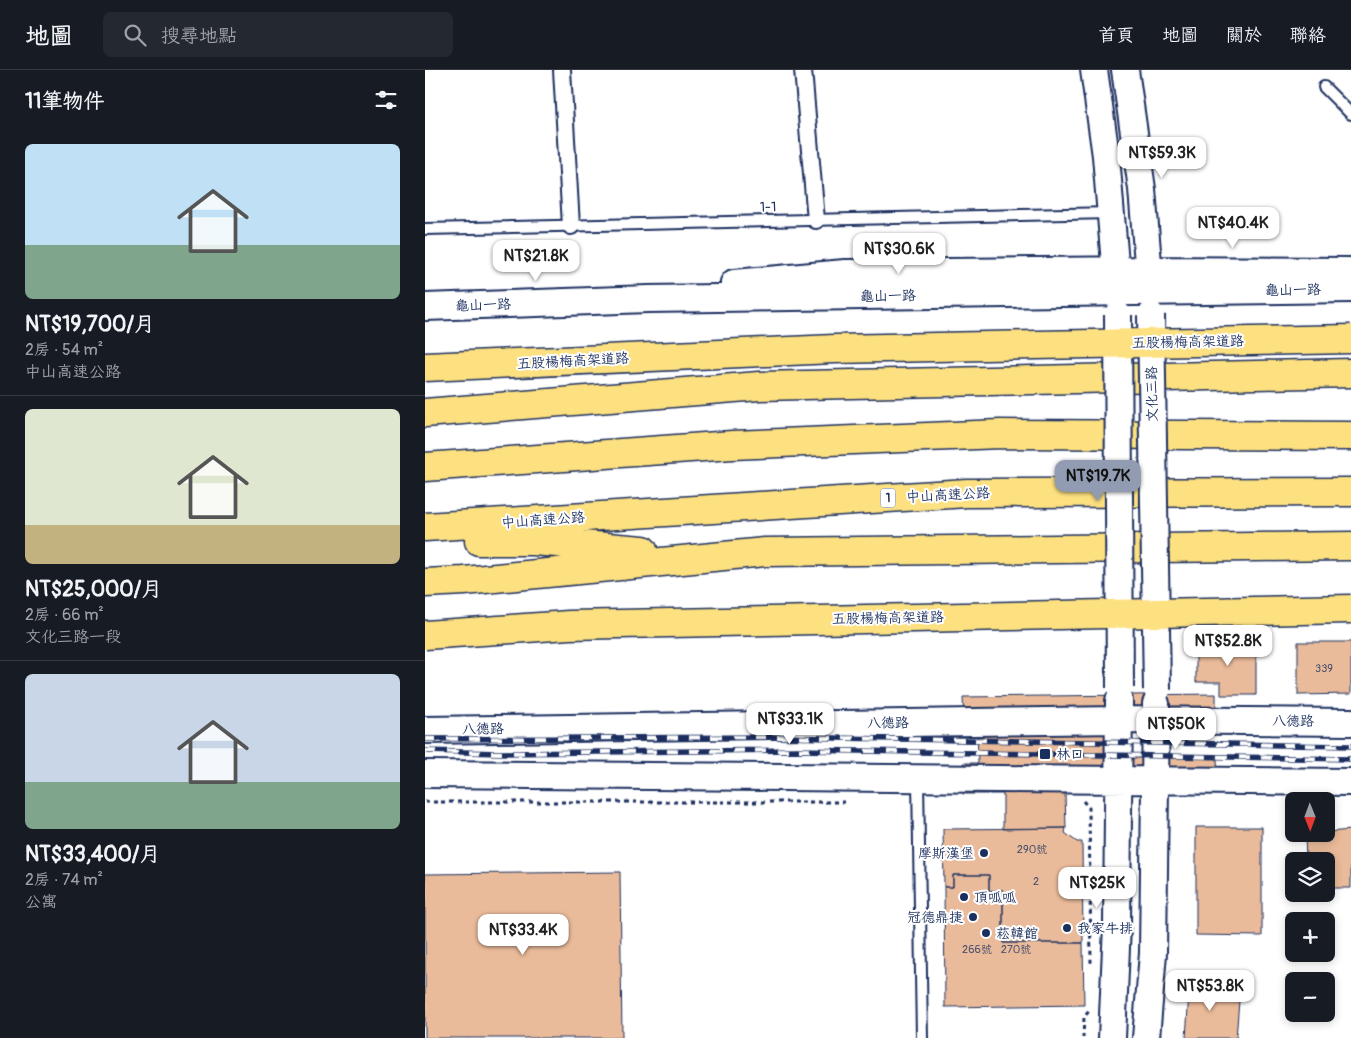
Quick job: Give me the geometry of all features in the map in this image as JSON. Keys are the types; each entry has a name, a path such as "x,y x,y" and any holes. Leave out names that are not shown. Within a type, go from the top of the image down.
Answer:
{"highway":[{"name":"五股楊梅高架道路","path":"425,367 834,349 1351,339"},
{"path":"425,413 759,386 1351,373"},
{"path":"425,467 732,445 1000,434 1351,436"},
{"name":"中山高速公路","path":"425,527 967,493 1351,492"},
{"path":"425,542 533,541 707,556"},
{"path":"425,583 464,581 707,556 765,552 1351,546"},
{"name":"五股楊梅高架道路","path":"425,635 569,625 1351,609"}],"street":[{"path":"562,70 571,226"},
{"path":"803,70 816,220"},
{"path":"1094,70 1111,213 1117,293 1120,688 1118,720 1117,925 1112,1038"},
{"name":"文化三路","path":"1125,70 1146,236 1150,292 1157,690 1155,720 1153,953 1146,1038"},
{"path":"1146,236 1162,257 1173,260 1351,260"},
{"path":"1150,292 1351,270"},
{"name":"龜山一路","path":"425,307 648,299 1351,289"},
{"name":"八德路","path":"425,730 1118,720 1351,722"},
{"path":"425,774 1351,782"}],"lane":[{"path":"1324,87 1351,114"},
{"name":"1-1","path":"425,229 1111,213"},
{"path":"918,778 922,1038"}],"path":[{"path":"1082,800 1089,808 1091,970"},
{"path":"425,802 848,802"},
{"path":"1083,1038 1084,1018 1092,1009"}],"building":[{"path":"1298,642 1351,642 1351,694 1298,695"},
{"path":"1196,643 1256,643 1256,695 1221,695 1221,682 1196,682"},
{"path":"1216,694 1216,729 1127,730 1127,758 1217,757 1218,791 1065,793 1066,828 1003,829 1003,794 963,794 963,763 978,763 977,725 964,725 963,697"},
{"path":"1196,827 1262,827 1262,936 1196,935"},
{"path":"1066,828 1065,833 1077,842 1082,842 1083,943 1003,943 1003,890 989,891 989,875 953,875 953,887 944,887 943,829"},
{"path":"1351,830 1351,888 1335,888 1335,852 1306,852 1305,842 1335,842 1335,831"},
{"path":"620,872 622,1038 425,1038 425,874"},
{"name":"冠德鼎捷","path":"953,875 989,875 989,891 1003,890 1003,943 1083,943 1084,1005 945,1007 944,887 953,887"},
{"path":"1190,978 1221,981 1220,1000 1239,1001 1236,1038 1186,1038"}],"railway":[{"path":"425,739 769,737 1351,746"},
{"path":"425,751 500,753 797,750 1351,759"}],"place":[{"name":"林口","path":"1045,754"},
{"name":"摩斯漢堡","path":"984,853"},
{"name":"頂呱呱","path":"964,897"},
{"name":"冠德鼎捷","path":"973,917"},
{"name":"我家牛排","path":"1067,928"},
{"name":"菘韓館","path":"986,933"}]}
